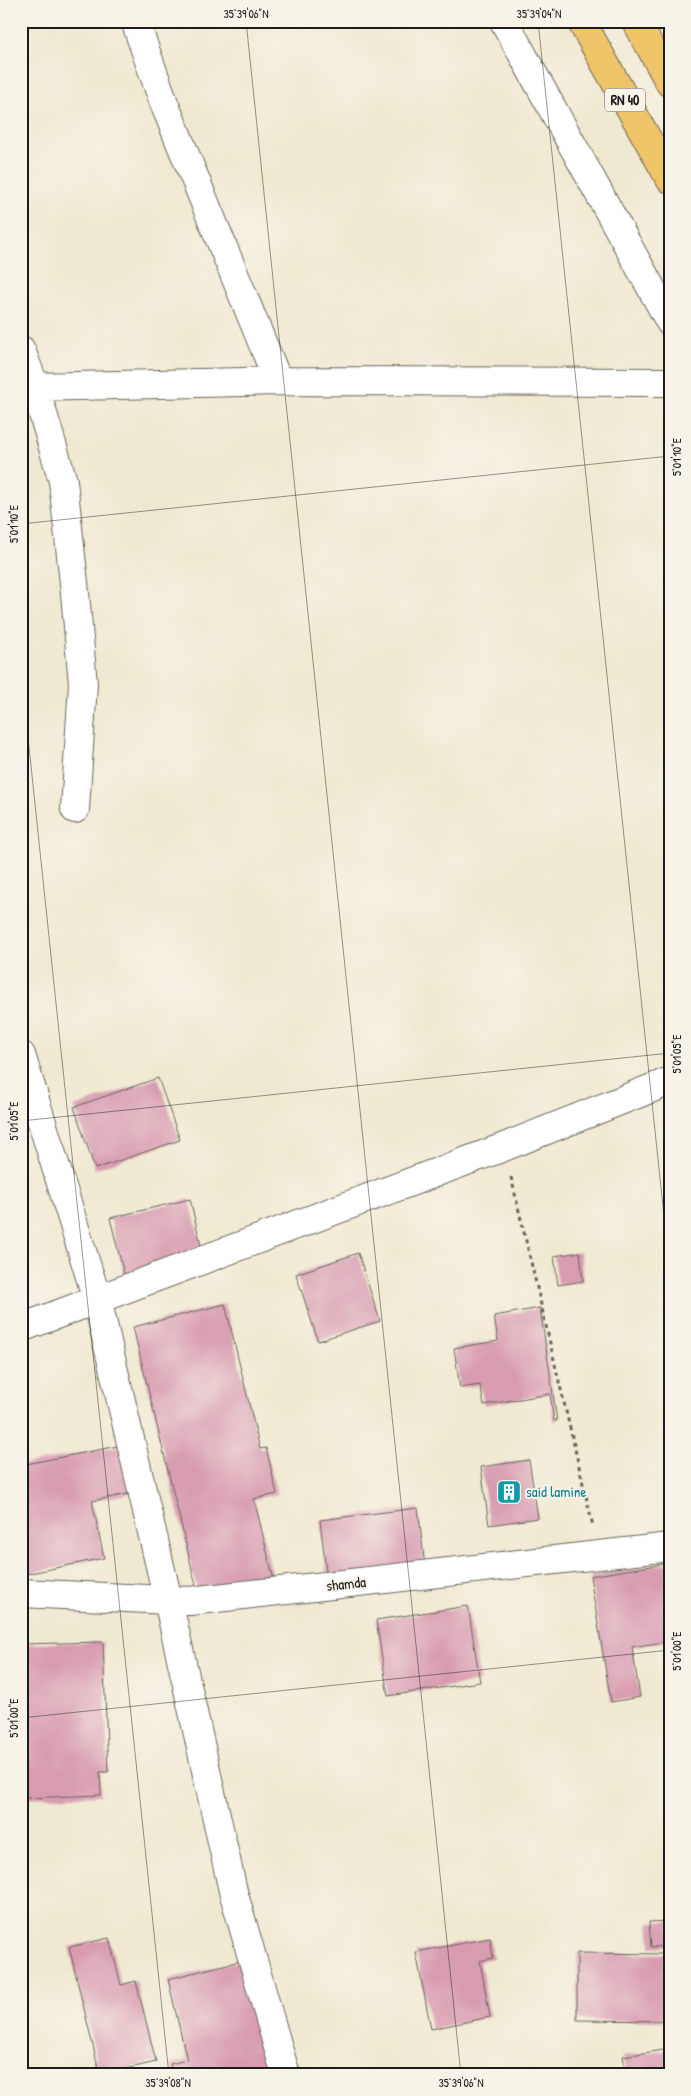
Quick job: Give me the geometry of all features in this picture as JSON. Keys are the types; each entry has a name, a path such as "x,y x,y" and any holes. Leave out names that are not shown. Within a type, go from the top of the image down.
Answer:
{"main road":[{"name":"RN 40","path":"581,21 670,179"},
{"path":"636,21 670,83"}],"street":[{"path":"135,21 164,103 278,380"},
{"path":"504,21 670,322"},
{"path":"21,350 28,390 63,481 83,684 75,809"},
{"path":"28,390 278,380 670,382"},
{"path":"21,1055 97,1299 168,1600 233,1891 286,2075"},
{"path":"21,1328 504,1146 670,1081"},
{"name":"shamda","path":"21,1593 190,1601 670,1547"}],"path":[{"path":"504,1146 600,1556"}],"building":[{"path":"158,1078 180,1140 95,1169 74,1107"},
{"path":"190,1199 204,1258 125,1278 110,1218"},
{"path":"580,1252 583,1281 558,1285 554,1256"},
{"path":"358,1253 380,1321 318,1341 296,1274"},
{"path":"225,1304 260,1449 266,1448 277,1494 254,1499 276,1588 201,1606 133,1327"},
{"path":"540,1308 557,1421 554,1421 550,1394 484,1405 480,1385 460,1388 454,1348 498,1341 494,1316"},
{"path":"123,1445 133,1493 92,1501 104,1558 21,1575 21,1465"},
{"name":"said lamine","path":"529,1460 538,1518 489,1525 481,1467"},
{"path":"418,1508 425,1567 327,1579 320,1520"},
{"path":"670,1563 670,1641 632,1647 640,1697 611,1702 590,1576"},
{"path":"468,1606 480,1682 388,1696 376,1620"},
{"path":"103,1642 108,1772 100,1772 101,1795 26,1798 21,1644"},
{"path":"670,1921 670,1946 651,1947 649,1922"},
{"path":"109,1938 121,1985 136,1981 156,2062 100,2075 69,1947"},
{"path":"490,1938 493,1958 480,1961 490,2017 431,2029 416,1952"},
{"path":"577,1953 670,1954 670,2021 577,2020"},
{"path":"244,1960 272,2075 173,2075 170,2064 187,2060 168,1979"},
{"path":"670,2049 670,2075 626,2075 623,2056"}],"place":[{"name":"said lamine","path":"509,1492"}]}
